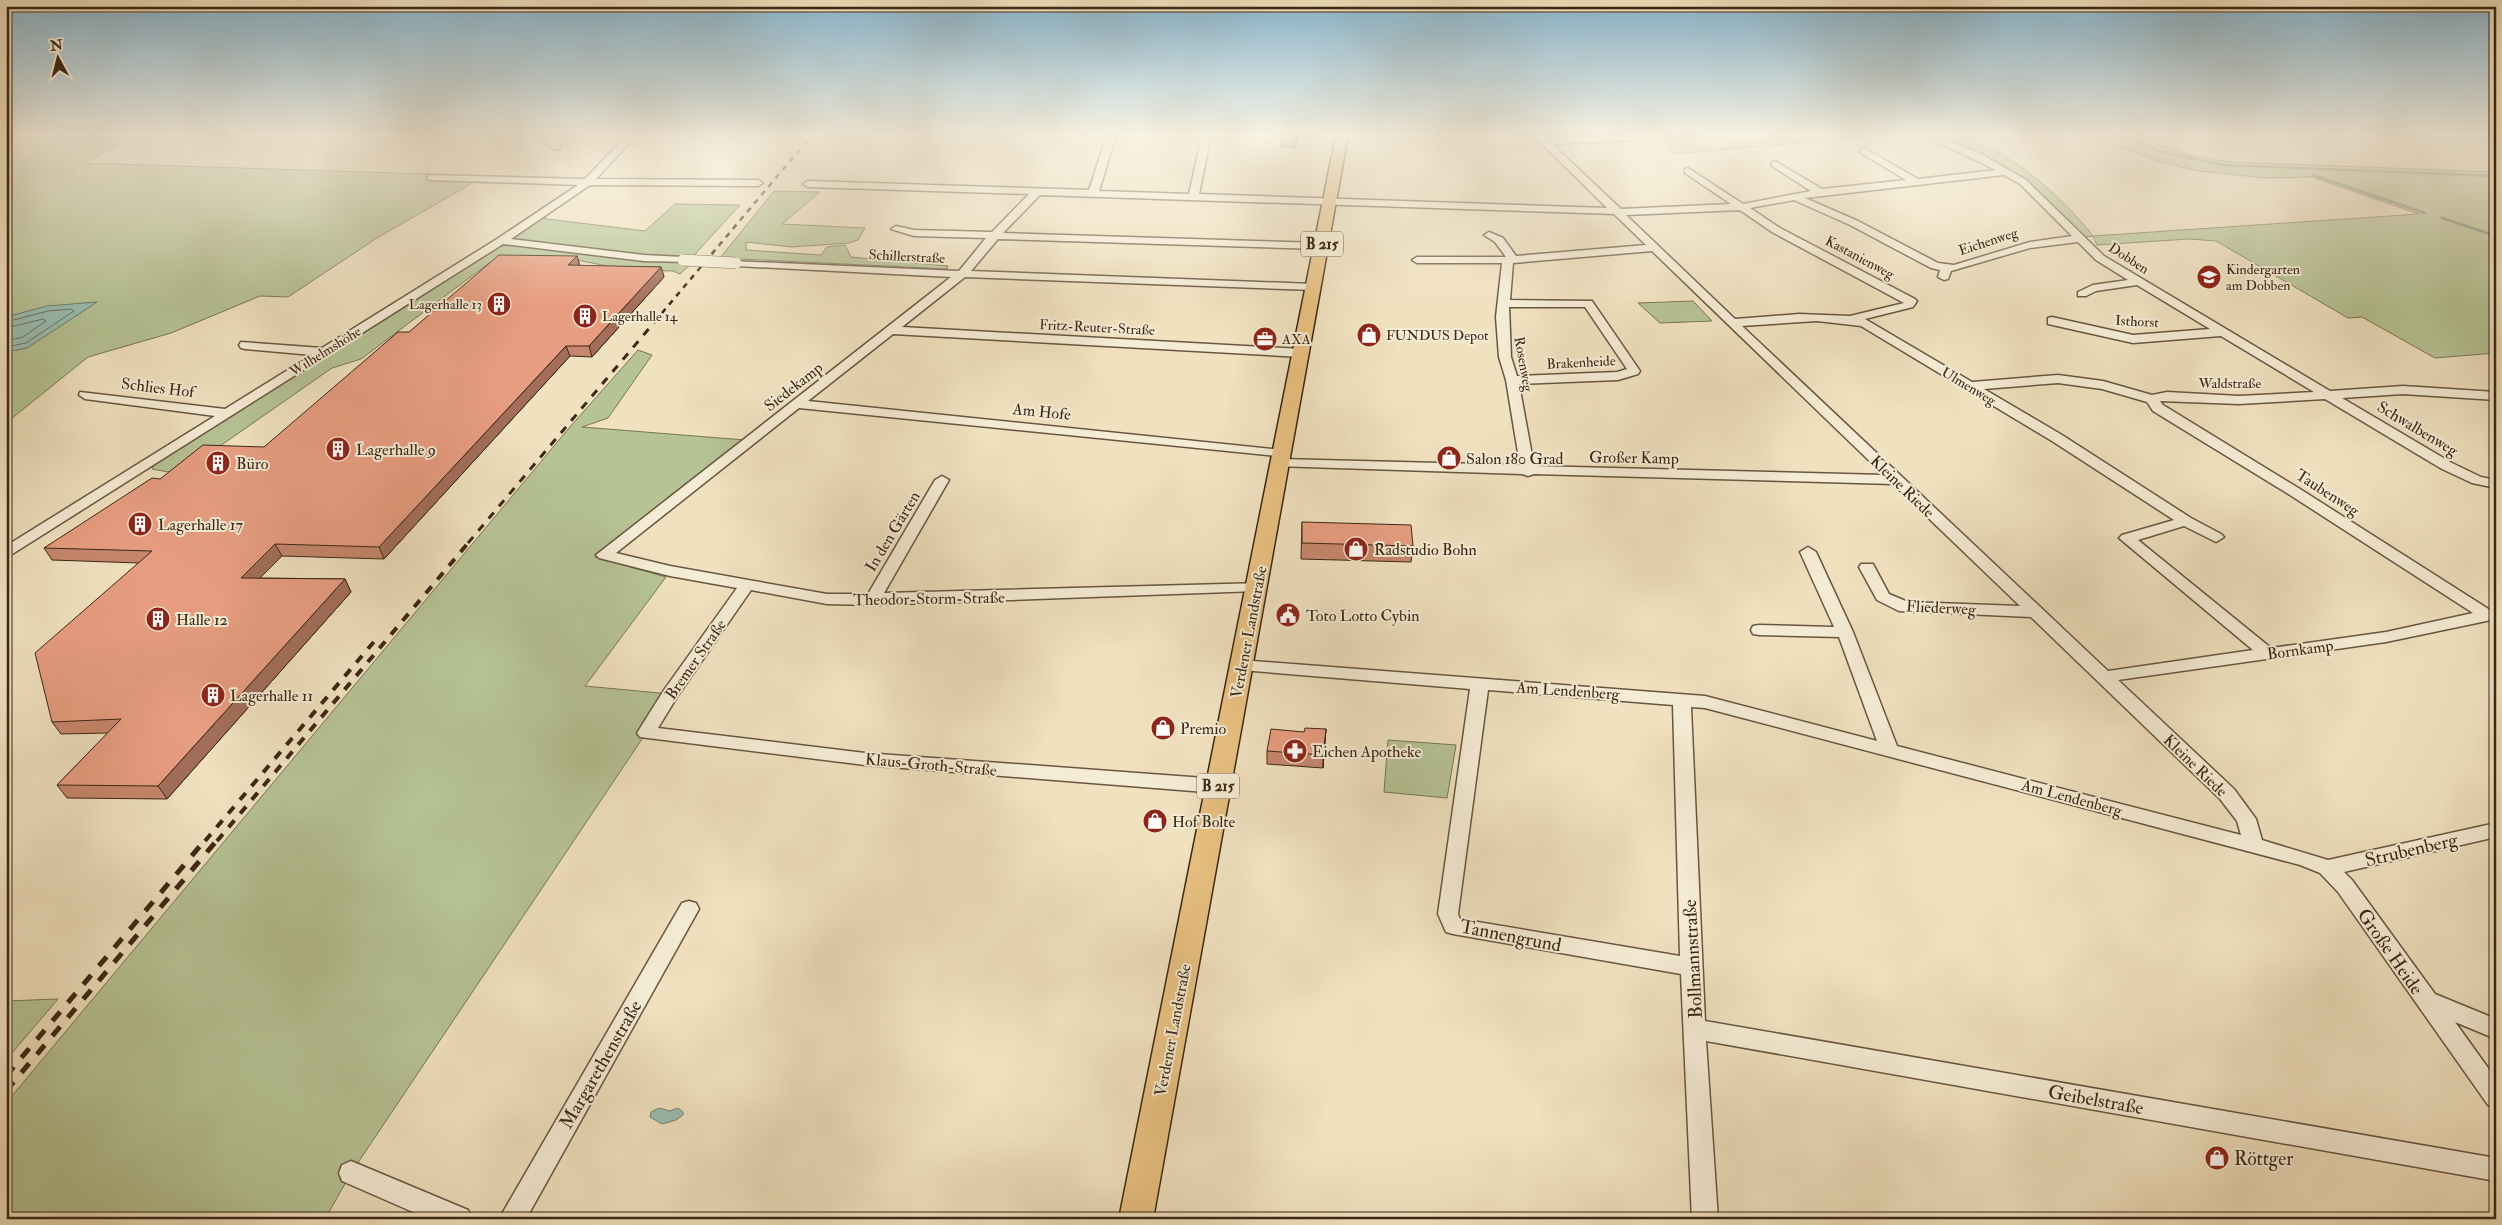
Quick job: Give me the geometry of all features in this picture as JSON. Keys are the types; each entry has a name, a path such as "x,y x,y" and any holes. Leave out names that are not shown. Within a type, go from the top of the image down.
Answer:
{"main road":[{"name":"Verdener Landstraße","path":"1136,1219 1332,192"}],"street":[{"name":"Wilhelmshöhe","path":"6,553 226,412 501,241 574,192"},
{"name":"Siedekamp","path":"604,555 965,274 996,234 1037,192"},
{"path":"1040,192 1618,211 1741,207 1819,192"},
{"path":"1193,198 1194,192"},
{"name":"Kleine Riede","path":"1598,192 1732,323 2227,794 2246,819 2254,845"},
{"path":"1719,192 1741,207"},
{"name":"Dobben","path":"2034,192 2078,239 2100,258 2326,394"},
{"name":"Eichenweg","path":"1795,197 1854,224 1945,273 2032,243 2078,239"},
{"name":"Kastanienweg","path":"1741,207 1776,230 1911,300 1909,305 1852,319"},
{"path":"896,229 914,233 996,234 1321,246"},
{"path":"1489,235 1499,240 1511,260"},
{"name":"Schillerstraße","path":"501,241 644,258 965,274 1313,287"},
{"path":"1417,260 1511,260 1654,248"},
{"name":"Rosenweg","path":"1511,260 1503,303 1505,357 1512,380 1528,472"},
{"path":"2082,294 2093,288 2138,282"},
{"name":"Brakenheide","path":"1503,303 1537,305 1588,303 1634,372 1618,376 1512,380"},
{"name":"Ulmenweg","path":"1732,323 1788,319 1852,319 1865,323 2056,438 2186,521 2216,537"},
{"name":"Isthorst","path":"2052,321 2112,336 2133,339 2221,332"},
{"name":"Fritz-Reuter-Straße","path":"892,330 1300,353"},
{"path":"245,346 322,352"},
{"name":"Waldstraße","path":"1968,386 2058,379 2103,385 2152,399 2167,396 2238,400 2403,390 2496,396"},
{"name":"Schwalbenweg","path":"2326,394 2446,466 2477,480 2496,484"},
{"name":"Schlies Hof","path":"85,395 226,412"},
{"name":"Taubenweg","path":"2152,399 2158,408 2491,614"},
{"name":"Am Hofe","path":"799,404 1281,459"},
{"name":"Großer Kamp","path":"1281,459 1528,472 1897,480"},
{"name":"In den Gärten","path":"872,600 942,480"},
{"path":"2186,521 2127,538 2267,653"},
{"path":"1808,552 1845,632 1889,748"},
{"name":"Theodor-Storm-Straße","path":"604,555 670,571 827,599 872,600 1257,586"},
{"name":"Fliederweg","path":"1867,568 1883,597 1905,607 2035,612"},
{"name":"Bremer Straße","path":"646,733 670,694 747,585"},
{"name":"Bornkamp","path":"2103,677 2386,637 2491,614"},
{"path":"1759,630 1845,632"},
{"name":"Am Lendenberg","path":"1241,665 1704,702 1889,748 2254,845"},
{"name":"Tannengrund","path":"1480,684 1448,914 1453,926 1691,967"},
{"name":"Bollmannstraße","path":"1681,699 1684,732 1691,967 1705,1219"},
{"name":"Klaus-Groth-Straße","path":"646,733 865,759 1218,786"},
{"name":"Strubenberg","path":"2327,868 2496,830"},
{"name":"Große Heide","path":"2254,845 2305,859 2327,868 2345,886 2496,1098"},
{"name":"Margarethenstraße","path":"512,1219 689,909"},
{"path":"2425,1000 2496,1029"},
{"name":"Geibelstraße","path":"1695,1029 2496,1170"},
{"path":"351,1173 459,1219"}],"green space":[{"path":"6,192 457,192 377,238 288,297 260,296 171,333 88,357 6,423 6,352 27,348 97,302 45,307 6,317"},
{"path":"773,192 820,192 782,224 865,228 858,240 849,243 792,247 746,242 746,250 821,255 827,247 845,245 851,257 948,266 947,269 720,258"},
{"path":"2038,192 2052,192 2066,205 2093,236 2084,237"},
{"path":"2356,192 2496,192 2496,353 2435,358 2362,317 2348,318 2216,241 2189,239 2097,245 2093,236 2419,214"},
{"path":"675,204 740,205 697,252 694,256 696,259 651,257 509,239 539,218 645,231"},
{"path":"518,245 691,264 680,274 673,271 629,270 576,260 489,263 361,359 332,368 179,474 152,469 157,461 498,246"},
{"path":"1693,301 1712,321 1660,323 1638,303"},
{"path":"638,350 652,355 608,418 582,427 745,440 595,557 666,577 585,686 670,694 646,733 351,1173 325,1219 6,1219 6,1103 569,428"},
{"path":"1388,740 1456,745 1447,798 1384,792"},
{"path":"58,999 6,1060 6,1001"}],"water":[{"path":"97,302 27,348 6,352 6,317 47,306"},
{"path":"659,1108 670,1111 678,1108 683,1112 683,1115 676,1120 662,1124 650,1117 651,1112"}],"building":[{"path":"499,255 577,256 568,265 661,267 589,346 566,346 379,547 275,544 241,578 345,579 158,786 57,785 121,719 52,722 35,653 152,551 44,548 152,478 160,479 203,445 264,447 398,332 409,332"},
{"path":"1302,522 1411,525 1413,546 1302,543"},
{"path":"1305,728 1326,729 1323,755 1267,751 1271,729 1304,732"}],"waterway":[{"path":"2364,192 2425,213"},
{"path":"2442,218 2496,236"}],"railway":[{"path":"662,313 764,192"},
{"path":"468,543 663,312"},
{"path":"217,841 469,542"},
{"path":"205,841 378,637"},
{"path":"6,1076 206,839"},
{"path":"6,1091 218,839"}],"place":[{"name":"Kindergarten am Dobben","path":"2209,277"},
{"name":"Lagerhalle 13","path":"499,304"},
{"name":"Lagerhalle 14","path":"585,316"},
{"name":"FUNDUS Depot","path":"1369,335"},
{"name":"AXA","path":"1265,339"},
{"name":"Lagerhalle 9","path":"338,449"},
{"name":"Salon 180 Grad","path":"1449,458"},
{"name":"Büro","path":"218,463"},
{"name":"Lagerhalle 17","path":"140,524"},
{"name":"Radstudio Bohn","path":"1356,549"},
{"name":"Toto Lotto Cybin","path":"1288,615"},
{"name":"Halle 12","path":"158,619"},
{"name":"Lagerhalle 11","path":"213,695"},
{"name":"Premio","path":"1163,728"},
{"name":"Eichen Apotheke","path":"1295,751"},
{"name":"Hof Bolte","path":"1155,821"},
{"name":"Röttger","path":"2217,1158"}]}
